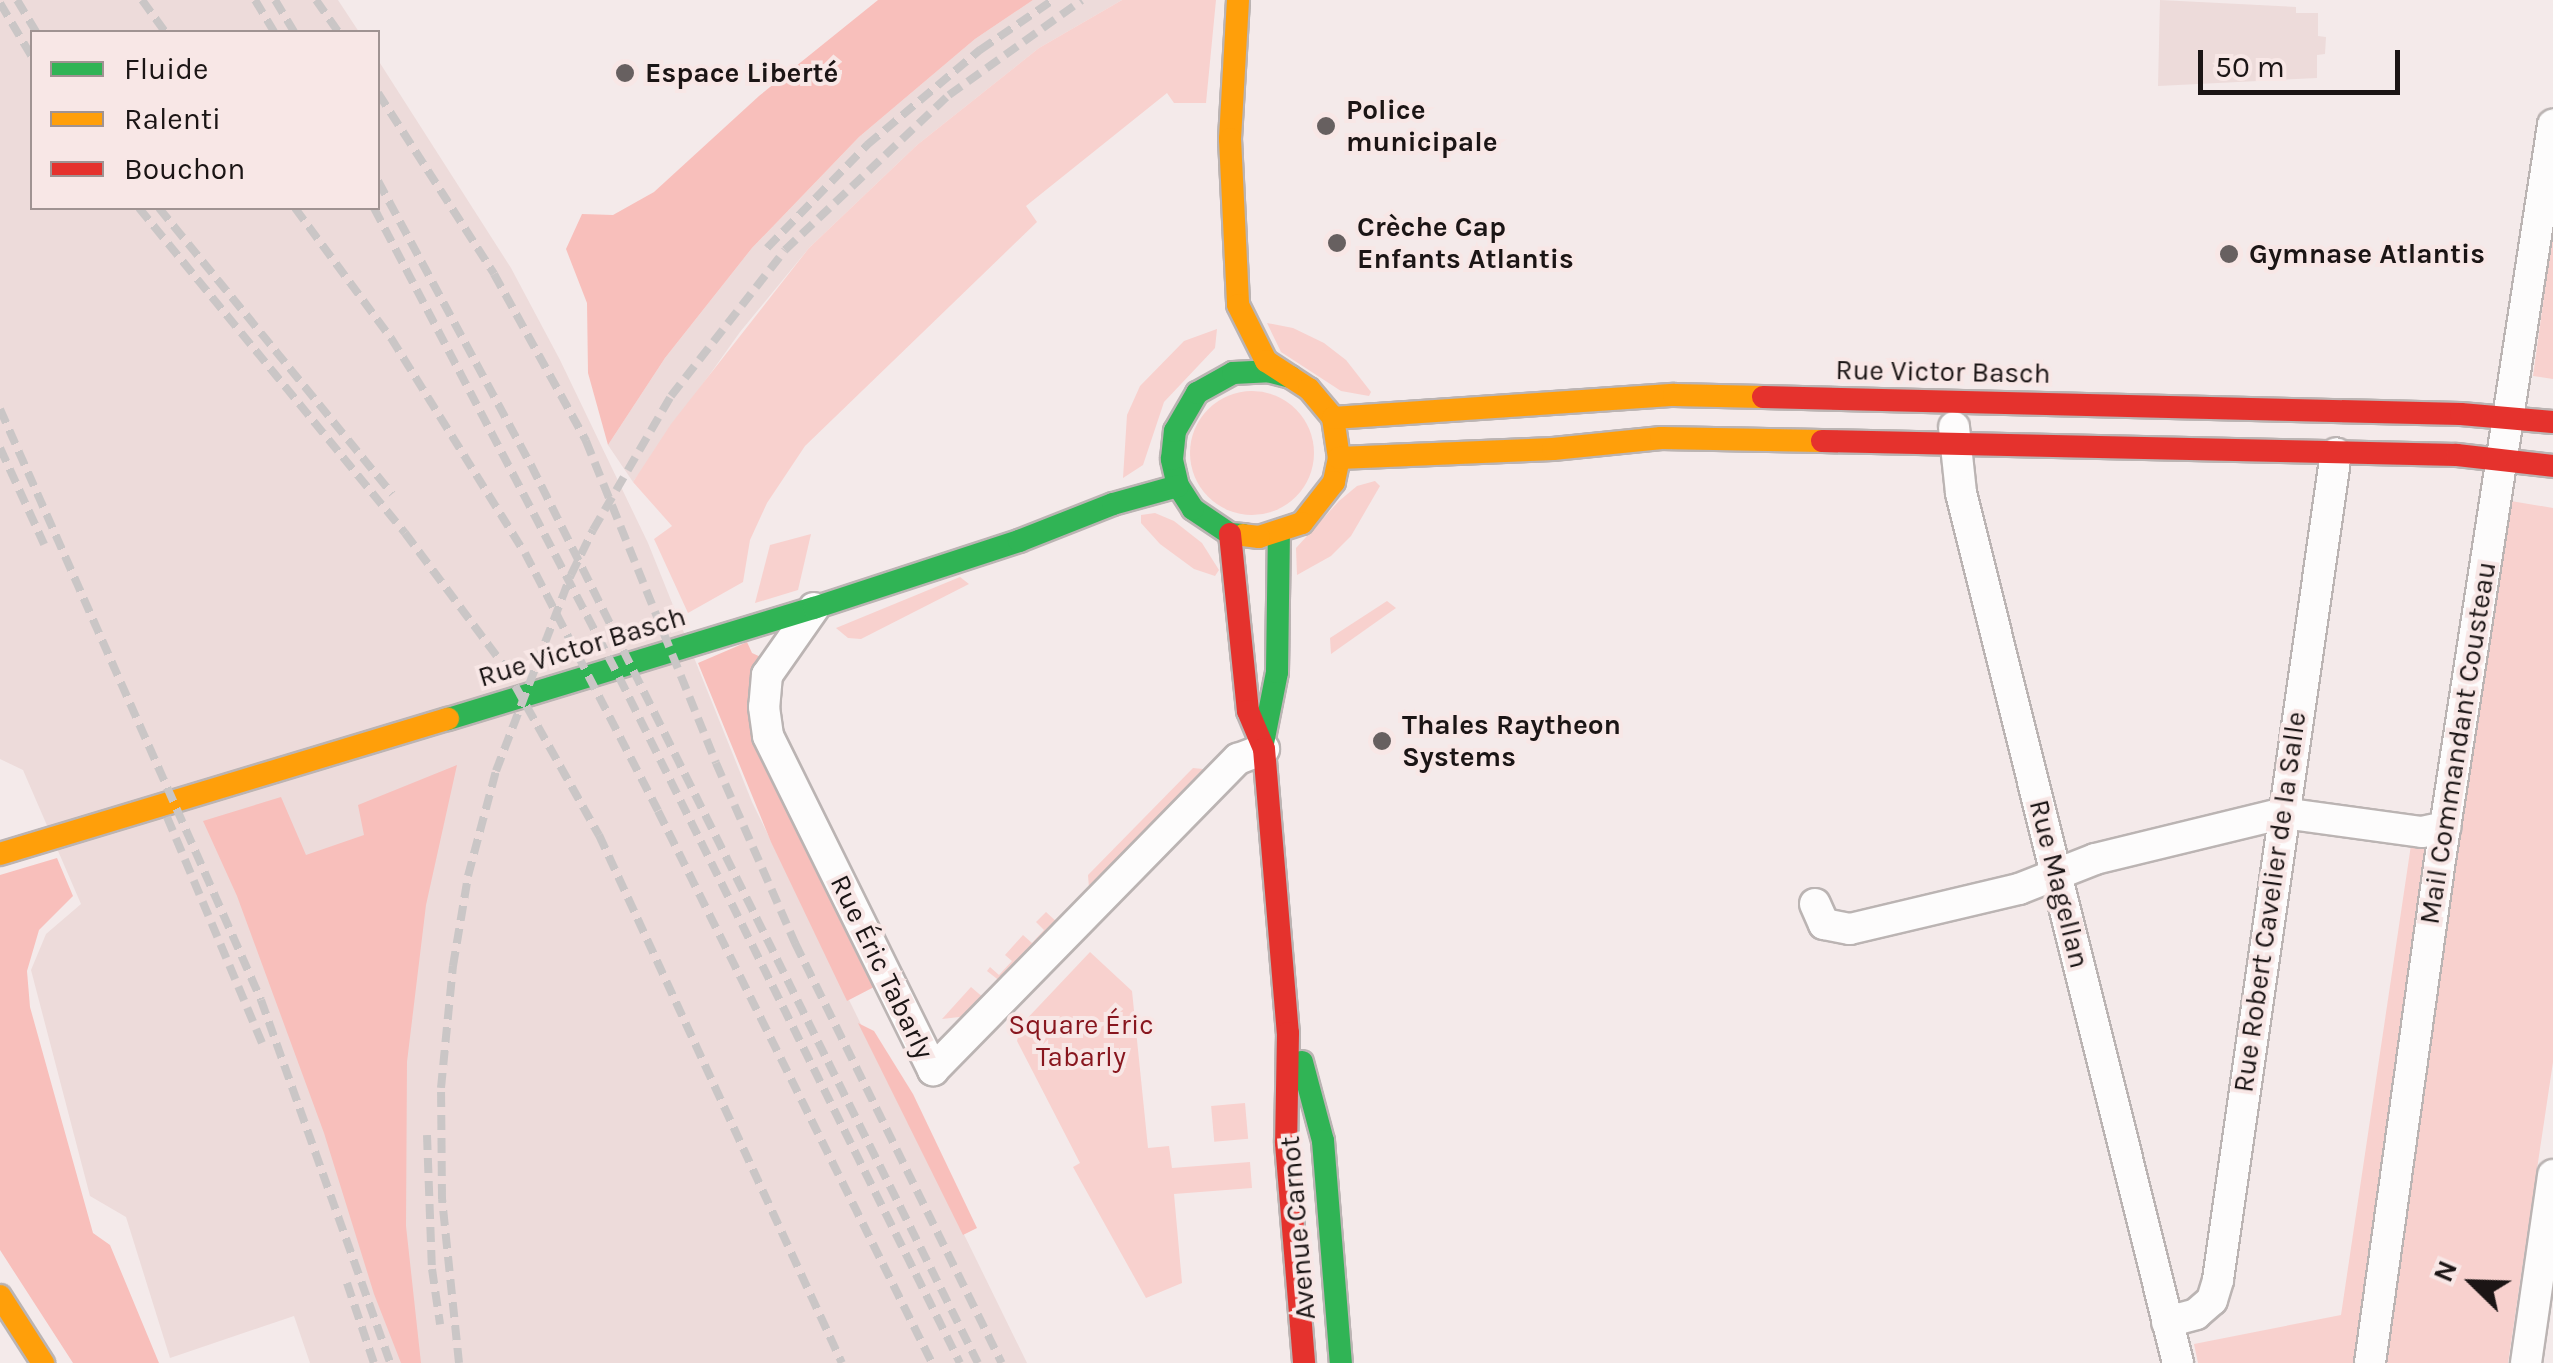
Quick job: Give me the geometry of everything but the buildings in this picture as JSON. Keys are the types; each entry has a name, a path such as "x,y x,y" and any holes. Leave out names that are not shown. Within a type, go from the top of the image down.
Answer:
{"street":[{"path":"1238,0 1230,139 1238,305 1223,346 1175,430 1172,459 1178,486 1192,509 1230,534 1278,534 1302,522 1322,504 1334,482 1339,458 1332,418 1310,390 1266,362 1238,305"},
{"name":"Mail Commandant Cousteau","path":"2370,1363 2445,827 2553,126"},
{"path":"1197,393 1233,373 1268,371 1290,377"},
{"name":"Rue Victor Basch","path":"1332,418 1674,395 2508,416 2553,422"},
{"name":"Rue Magellan","path":"1952,404 1960,493 2178,1363"},
{"path":"1339,458 1553,449 1661,438 2336,452 2502,458 2553,466"},
{"name":"Rue Robert Cavelier de la Salle","path":"2167,1322 2196,1314 2212,1300 2218,1280 2336,452"},
{"name":"Rue Victor Basch","path":"0,854 814,608 1019,541 1113,504 1178,486"},
{"name":"Avenue Carnot","path":"1230,534 1248,711 1264,746"},
{"name":"Avenue Carnot","path":"1278,534 1277,672 1264,746 1288,1034 1286,1143 1304,1363"},
{"name":"Rue Éric Tabarly","path":"814,608 767,676 764,707 768,736 933,1070 1238,758 1264,746"},
{"path":"1815,904 1824,924 1850,930 2019,889 2056,873 2282,813 2422,832 2445,827"},
{"name":"Avenue Carnot","path":"1288,1034 1300,1057 1323,1141 1341,1363"},
{"path":"2526,1363 2553,1175"},
{"path":"0,1296 43,1363"}],"shaded area":[{"path":"0,0 338,0 358,30 30,30 30,210 380,210 380,63 511,268 560,360 648,543 752,802 1027,1363 310,1363 294,1316 170,1358 126,1217 90,1196 31,970 46,934 81,904 23,770 0,759"},
{"path":"878,0 1033,0 975,39 859,137 752,248 665,358 608,445 588,373 587,303 566,249 582,214 613,215 654,192 759,96"},
{"path":"1033,0 1122,0 1039,48 917,145 809,248 740,332 633,482 608,445 665,358 752,248 859,137 975,39"},
{"path":"2160,0 2296,7 2296,13 2318,13 2318,36 2326,37 2325,54 2317,55 2317,78 2158,86"},
{"path":"747,642 752,653 765,659 761,744 874,987 847,1001 771,842 698,663"},
{"path":"457,765 426,905 407,1062 406,1226 421,1363 401,1363 374,1294 324,1133 237,896 203,821 281,797 306,855 364,835 358,805"},
{"path":"57,858 73,896 39,930 27,971 30,1007 93,1233 110,1245 159,1363 73,1363 0,1250 0,875"},
{"path":"858,1023 874,1031 913,1094 977,1228 963,1235"}],"green space":[{"path":"1122,0 1216,0 1206,103 1174,103 1167,93 1026,206 1037,222 805,446 767,503 750,540 743,582 688,613 654,539 672,526 633,482 671,424 809,248 917,145 1039,48"},
{"path":"2553,231 2553,379 2533,376"},
{"path":"1267,323 1293,328 1324,343 1346,360 1371,392 1369,396 1341,391 1281,352"},
{"path":"1217,329 1215,348 1164,402 1143,465 1123,478 1127,415 1140,386 1184,341"},
{"path":"1252,391 1276,396 1296,409 1309,429 1314,453 1309,477 1296,497 1276,510 1252,515 1228,510 1208,497 1195,477 1190,453 1195,429 1208,409 1228,396"},
{"path":"1375,481 1380,486 1351,536 1331,556 1297,575 1296,548 1339,501 1357,486"},
{"path":"2505,500 2553,508 2553,1062 2508,1363 2198,1363 2194,1344 2341,1315 2411,845 2437,848"},
{"path":"1155,513 1174,521 1202,543 1219,570 1215,576 1194,569 1160,544 1141,523 1141,515"},
{"path":"811,534 798,590 755,603 770,545"},
{"path":"960,577 969,584 861,639 848,638 836,628"},
{"path":"1387,601 1396,608 1331,654 1330,638"},
{"path":"1193,768 1203,769 1089,888 1088,875"},
{"path":"1046,912 1058,923 1001,982 987,971 990,967 999,975 1012,961 1005,955 1023,935 1032,943 1044,930 1036,922"},
{"name":"Square Éric Tabarly","path":"1090,952 1132,991 1148,1148 1169,1146 1172,1168 1250,1162 1252,1188 1174,1194 1182,1283 1146,1298 1073,1167 1080,1163 1017,1041 1021,1025"},
{"path":"971,987 985,999 968,1016 942,1019"},
{"path":"1245,1103 1248,1139 1214,1142 1211,1106"}],"railway":[{"path":"17,0 35,30"},
{"path":"142,0 164,30"},
{"path":"255,0 273,30"},
{"path":"275,0 293,30"},
{"path":"316,0 337,30"},
{"path":"767,248 867,145 980,50 1053,0"},
{"path":"459,1363 442,1199 441,1088 453,966 468,876 496,771 571,575 671,396 785,250 949,95 1082,0"},
{"path":"0,3 30,54"},
{"path":"380,96 494,274 586,441 716,763 795,943 1002,1363"},
{"path":"380,185 531,465 978,1363"},
{"path":"141,210 405,533 504,666 599,835 842,1363"},
{"path":"161,210 392,494"},
{"path":"296,210 391,338 525,553 658,811 932,1363"},
{"path":"375,210 619,677 960,1363"},
{"path":"0,409 261,1000 390,1363"},
{"path":"0,448 44,544"},
{"path":"167,817 262,1043"},
{"path":"427,1135 432,1269 440,1324"},
{"path":"347,1283 374,1363"}],"traffic: fast":[{"path":"1243,535 1230,534 1193,509 1178,486 1172,459 1175,431 1197,393 1233,373 1268,371 1290,377"},
{"path":"448,719 814,608 1019,541 1113,504 1178,486"},
{"path":"1263,743 1277,672 1279,534"},
{"path":"1302,1062 1323,1141 1341,1363"}],"traffic: slow":[{"path":"1238,0 1230,139 1238,305 1266,361 1309,389 1333,418 1339,458 1334,482 1302,523 1259,537 1243,535"},
{"path":"1333,418 1674,395 1763,397"},
{"path":"1339,458 1553,449 1661,438 1822,441"},
{"path":"0,854 448,719"},
{"path":"0,1296 43,1363"}],"traffic: jam":[{"path":"1763,397 2461,414 2553,422"},
{"path":"1822,441 2457,455 2553,466"},
{"path":"1230,534 1248,711 1264,749 1288,1033 1286,1143 1304,1363"}],"place":[{"name":"Espace Liberté","path":"625,73"},
{"name":"Police municipale","path":"1326,126"},
{"name":"Crèche Cap Enfants Atlantis","path":"1337,243"},
{"name":"Gymnase Atlantis","path":"2229,254"},
{"name":"Thales Raytheon Systems","path":"1382,741"}]}
